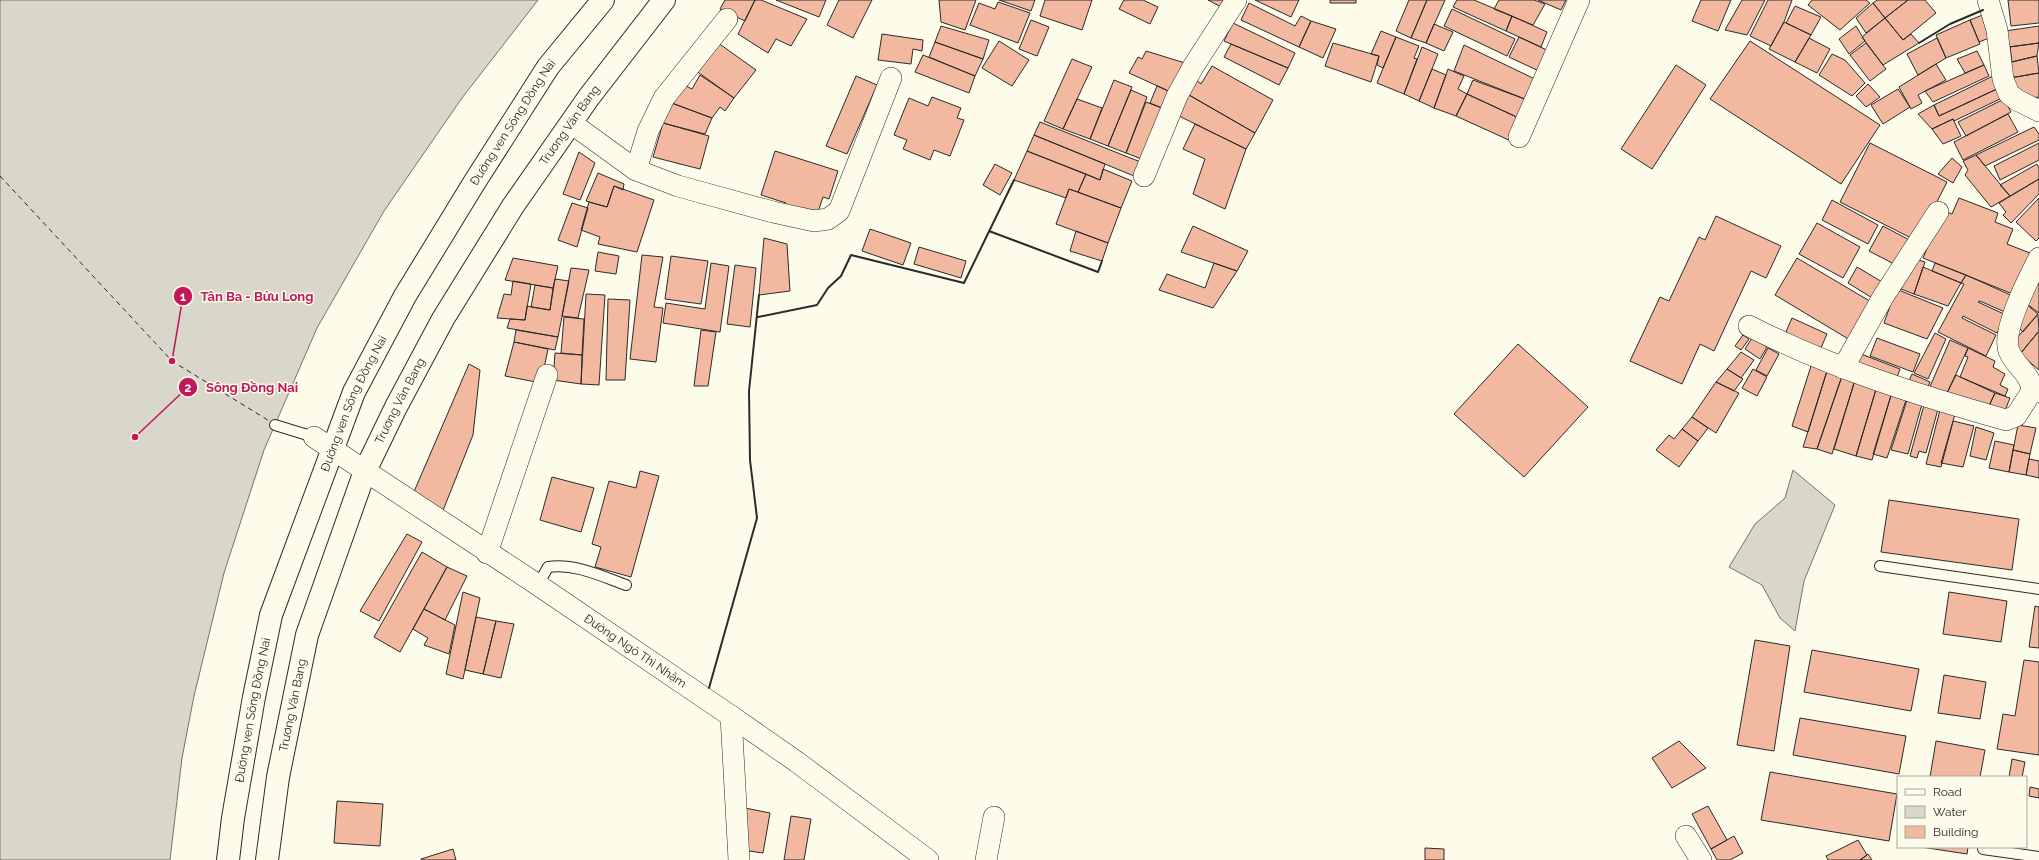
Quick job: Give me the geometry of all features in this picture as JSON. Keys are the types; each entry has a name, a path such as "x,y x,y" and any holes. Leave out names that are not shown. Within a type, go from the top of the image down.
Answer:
{"main road":[{"name":"Đường ven Sông Đồng Nai","path":"228,860 233,818 254,698 271,615 334,450 354,392 405,296 474,183 548,67 603,0"},
{"name":"Trương Văn Bang","path":"267,860 278,777 307,635 366,471 396,407 443,319 513,206 571,123 664,0"}],"street":[{"path":"1144,176 1177,96 1193,67 1236,0"},
{"path":"1519,137 1579,0"},
{"path":"1988,0 1997,30 2003,79 2009,94 2017,100 2039,111"},
{"path":"636,170 648,131 664,98 727,19"},
{"path":"571,123 636,170 678,186 773,212 814,221 828,219 839,211 891,78"},
{"path":"1843,368 1883,297 1938,212"},
{"path":"1749,326 1790,347 1843,368 1922,396 2006,420 2016,416 2036,391 2030,379 2009,351 2008,337 2016,306 2039,258"},
{"path":"488,553 547,375"},
{"name":"Đường Ngô Thì Nhậm","path":"314,437 538,585 731,716 797,762 928,860"},
{"path":"731,716 739,860"},
{"path":"986,860 994,817"},
{"path":"1686,836 1701,860"}],"lane":[{"path":"275,425 314,437"},
{"path":"538,585 548,567 558,565 570,566 626,585"},
{"path":"1880,566 2039,588"},
{"path":"1983,849 2039,857"}],"water":[{"path":"0,0 538,0 462,98 384,211 317,328 264,450 224,573 194,696 182,758 170,860 0,860"},
{"path":"1793,470 1835,505 1804,581 1795,631 1780,618 1762,585 1729,567 1755,524 1785,498"}],"building":[{"path":"725,0 755,0 745,21 720,9"},
{"path":"755,0 761,0 807,19 791,46 776,39 768,53 738,34"},
{"path":"776,0 826,0 819,17"},
{"path":"839,0 872,0 853,38 827,25"},
{"path":"939,0 976,0 965,30 941,22"},
{"path":"999,0 1035,0 1031,11"},
{"path":"1045,0 1092,0 1082,30 1040,16"},
{"path":"1124,0 1143,0 1158,7 1150,24 1119,9"},
{"path":"1208,0 1230,0 1225,9"},
{"path":"1255,0 1299,0 1291,17"},
{"path":"1330,0 1356,0 1356,3 1330,3"},
{"path":"1409,0 1427,0 1411,38 1396,31"},
{"path":"1427,0 1445,0 1426,43 1411,38"},
{"path":"1457,0 1474,0 1512,16 1506,31 1453,7"},
{"path":"1499,0 1534,0 1545,4 1533,25 1494,9"},
{"path":"1538,0 1566,0 1561,10"},
{"path":"1701,0 1731,0 1718,31 1692,21"},
{"path":"1742,0 1765,0 1747,35 1725,30"},
{"path":"1768,0 1792,0 1784,22 1771,46 1750,36"},
{"path":"1812,0 1866,0 1870,3 1840,30 1808,5"},
{"path":"1877,0 1908,0 1885,18 1873,3"},
{"path":"1908,0 1925,0 1936,13 1903,40 1885,18"},
{"path":"2008,0 2039,0 2039,23 2011,26"},
{"path":"998,2 1030,13 1018,43 970,25 979,3 995,9"},
{"path":"1249,3 1295,26 1301,16 1311,21 1299,47 1241,20"},
{"path":"1873,3 1885,18 1866,33 1856,18"},
{"path":"1795,6 1821,17 1811,35 1786,23"},
{"path":"1452,9 1515,39 1507,56 1444,26"},
{"path":"1985,14 1994,36 1979,42 1970,20"},
{"path":"1512,16 1547,32 1541,47 1506,31"},
{"path":"1885,18 1903,40 1911,34 1919,43 1883,65 1862,37"},
{"path":"1031,20 1049,27 1037,56 1019,49"},
{"path":"1970,20 1980,44 1946,58 1936,35"},
{"path":"1311,21 1336,29 1323,58 1299,47"},
{"path":"1784,22 1811,35 1795,62 1769,49"},
{"path":"1233,23 1295,53 1288,68 1224,41"},
{"path":"1434,24 1453,32 1444,51 1426,43"},
{"path":"941,26 989,40 983,59 935,42"},
{"path":"1856,26 1865,41 1849,54 1839,39"},
{"path":"2039,26 2039,43 2008,47 2005,31"},
{"path":"1381,31 1396,37 1383,68 1377,65 1379,56 1371,54"},
{"path":"882,34 923,40 922,51 913,49 911,64 878,60"},
{"path":"1396,37 1419,46 1414,58 1417,59 1404,94 1377,83"},
{"path":"1519,37 1551,52 1541,72 1509,57"},
{"path":"1809,38 1830,49 1817,73 1795,62"},
{"path":"1937,38 1946,58 1918,75 1907,54"},
{"path":"714,40 756,70 734,98 692,68"},
{"path":"999,41 1029,60 1012,86 982,68"},
{"path":"1750,41 1880,125 1841,184 1710,99"},
{"path":"935,42 983,59 975,76 929,57"},
{"path":"1333,43 1379,56 1371,82 1325,66"},
{"path":"1866,43 1886,69 1870,81 1850,55"},
{"path":"2039,43 2037,56 2012,62 2010,47"},
{"path":"1231,44 1288,68 1279,85 1224,57"},
{"path":"1464,45 1537,80 1530,101 1454,71"},
{"path":"1422,47 1438,54 1419,101 1404,94"},
{"path":"1146,51 1188,64 1173,93 1129,73 1138,57 1142,59"},
{"path":"1977,51 1984,65 1965,73 1957,59"},
{"path":"1832,54 1845,60 1865,83 1852,96 1819,75"},
{"path":"923,55 975,76 969,93 915,72"},
{"path":"2037,56 2039,73 2010,78 2007,63"},
{"path":"1072,59 1092,67 1063,129 1044,121"},
{"path":"1936,64 1946,80 1918,95 1922,103 1911,109 1899,87"},
{"path":"1676,65 1706,85 1652,169 1621,149"},
{"path":"1984,65 1989,76 1933,102 1925,91"},
{"path":"1212,66 1273,100 1255,133 1189,95 1196,80 1201,84"},
{"path":"1432,69 1446,75 1434,108 1419,101"},
{"path":"1448,69 1464,76 1458,89 1467,94 1456,116 1434,108"},
{"path":"2039,73 2039,97 2029,98 2016,88 2010,78"},
{"path":"700,75 734,98 725,111 720,107 712,118 669,102 680,83 692,89"},
{"path":"856,76 877,85 847,154 826,146"},
{"path":"1993,76 1999,88 1939,116 1934,105"},
{"path":"1114,80 1132,87 1108,146 1090,139"},
{"path":"1473,80 1530,101 1521,119 1467,94"},
{"path":"1868,84 1880,97 1866,107 1856,96"},
{"path":"1157,86 1173,93 1167,110 1150,103"},
{"path":"1999,88 2004,97 1954,121 1953,119 1932,129 1918,114 1934,105 1939,116"},
{"path":"1898,89 1910,107 1883,124 1871,105"},
{"path":"1131,90 1147,97 1126,153 1108,146"},
{"path":"1467,94 1521,119 1511,141 1456,116"},
{"path":"1189,95 1255,133 1246,149 1177,115"},
{"path":"932,97 961,108 957,118 964,120 950,156 934,150 930,160 903,149 907,140 894,135 909,98 928,106"},
{"path":"1077,99 1102,108 1090,139 1063,129"},
{"path":"2004,99 2011,112 1966,136 1958,122"},
{"path":"669,102 712,118 705,134 663,123"},
{"path":"1146,102 1167,110 1147,161 1126,153"},
{"path":"2008,114 2018,132 1963,160 1954,142"},
{"path":"1953,119 1961,136 1943,144 1932,129"},
{"path":"1040,122 1143,163 1139,178 1034,135"},
{"path":"663,123 709,136 700,169 653,157"},
{"path":"1195,124 1246,149 1225,209 1193,194 1205,159 1183,149"},
{"path":"2034,127 2039,134 2039,140 1985,166 1976,155"},
{"path":"1034,135 1105,164 1100,180 1027,151"},
{"path":"1870,143 1947,182 1917,241 1840,202"},
{"path":"2039,143 2039,160 2000,180 1994,166"},
{"path":"775,151 838,171 829,199 823,197 818,212 804,208 802,215 784,209 786,203 761,195"},
{"path":"1027,151 1086,174 1078,192 1069,189 1066,198 1014,180"},
{"path":"579,152 595,163 580,200 563,194"},
{"path":"1976,155 2010,196 1991,207 1965,175 1968,170 1963,161"},
{"path":"1952,158 1962,167 1953,183 1938,174"},
{"path":"995,164 1012,173 1000,195 983,185"},
{"path":"2037,164 2039,168 2039,179 2010,196 2000,185"},
{"path":"1103,169 1132,181 1121,208 1078,192 1086,174 1100,180"},
{"path":"598,173 624,184 623,190 614,186 607,207 586,201"},
{"path":"2039,179 2039,194 2011,223 2003,215 2006,212 1999,203"},
{"path":"614,186 654,200 637,252 598,244 600,237 581,230 589,202 607,207"},
{"path":"1069,189 1121,208 1108,243 1056,224"},
{"path":"1959,198 1998,213 1995,222 2013,229 2007,244 2035,255 2018,296 1923,258 1943,210 1952,214"},
{"path":"2039,198 2039,238 2036,241 2016,222"},
{"path":"1832,200 1878,225 1868,244 1822,220"},
{"path":"572,203 588,208 577,247 558,240"},
{"path":"1716,216 1781,246 1766,278 1751,271 1714,351 1700,344 1682,384 1630,361 1660,297 1669,301 1699,237 1705,240"},
{"path":"1817,223 1860,247 1843,278 1799,254"},
{"path":"1193,226 1248,251 1237,271 1181,252"},
{"path":"1883,226 1913,242 1900,267 1869,251"},
{"path":"870,229 911,243 903,265 862,251"},
{"path":"1076,231 1108,243 1102,261 1070,251"},
{"path":"764,238 787,244 790,291 759,295"},
{"path":"919,247 966,261 961,278 914,264"},
{"path":"598,252 619,256 616,274 595,271"},
{"path":"642,255 663,257 654,307 663,308 656,362 630,359"},
{"path":"671,256 708,261 701,304 665,299"},
{"path":"513,258 558,266 553,288 505,280"},
{"path":"1797,258 1873,303 1850,340 1775,295"},
{"path":"1915,259 1925,262 1914,294 1901,289"},
{"path":"711,263 729,266 720,332 663,323 666,303 705,309"},
{"path":"1214,263 1237,271 1213,308 1159,290 1167,274 1205,288"},
{"path":"1935,263 1966,275 1961,283 1932,271"},
{"path":"735,265 756,268 750,327 727,324"},
{"path":"1857,267 1884,283 1874,299 1848,283"},
{"path":"1923,267 1961,283 1948,306 1914,294"},
{"path":"571,268 589,270 578,318 562,316"},
{"path":"1966,275 2015,297 2007,313 1980,301 1978,302 2006,315 1997,333 1963,316 1962,318 1996,335 1986,356 1938,332 1964,284 1961,283"},
{"path":"555,279 569,281 558,337 507,328 510,319 525,320 527,306 550,310"},
{"path":"2039,279 2039,313 2023,301"},
{"path":"513,281 531,284 525,320 497,318 504,294 511,295"},
{"path":"535,285 553,288 550,310 531,307"},
{"path":"1896,289 1943,308 1927,339 1884,323"},
{"path":"586,294 605,295 599,385 581,384"},
{"path":"608,299 630,300 625,380 606,380"},
{"path":"2025,303 2038,314 2023,332 2014,323"},
{"path":"2038,314 2039,331 2020,354 2014,341"},
{"path":"564,317 584,319 582,355 561,353"},
{"path":"1792,318 1827,334 1820,350 1785,334"},
{"path":"516,330 558,337 555,350 514,342"},
{"path":"701,330 716,332 708,386 694,386"},
{"path":"1757,330 1761,343 1767,347 1760,359 1745,349"},
{"path":"2039,331 2039,370 2020,354"},
{"path":"1935,333 1946,339 1928,379 1914,373"},
{"path":"1743,335 1749,339 1741,350 1735,346"},
{"path":"1877,338 1920,354 1913,372 1870,356"},
{"path":"1950,340 1968,348 1947,393 1929,389"},
{"path":"514,342 548,349 541,383 505,376"},
{"path":"1518,344 1588,407 1524,477 1454,414"},
{"path":"1768,348 1779,354 1767,376 1756,370"},
{"path":"1968,348 1995,361 1993,367 2005,374 2000,385 2008,389 2005,396 1960,377 1968,357 1965,356"},
{"path":"1741,352 1754,360 1741,378 1727,369"},
{"path":"555,353 582,355 581,384 553,380"},
{"path":"1861,354 1900,369 1895,383 1856,368"},
{"path":"469,364 480,370 473,435 442,513 413,494"},
{"path":"1811,366 1827,371 1808,432 1792,426"},
{"path":"1727,369 1743,379 1734,391 1716,382"},
{"path":"1753,369 1767,377 1757,396 1742,388"},
{"path":"1827,371 1842,376 1817,449 1803,447"},
{"path":"1912,374 1930,382 1925,394 1906,388"},
{"path":"1956,375 1995,393 1987,410 1947,393"},
{"path":"1842,376 1855,380 1832,454 1817,449"},
{"path":"1855,380 1877,386 1856,456 1834,449"},
{"path":"1716,382 1739,393 1716,433 1692,417"},
{"path":"1877,386 1892,392 1872,460 1856,456"},
{"path":"1892,392 1907,397 1887,458 1873,454"},
{"path":"1995,393 2010,398 2004,413 1987,410"},
{"path":"1907,400 1922,404 1908,454 1891,450"},
{"path":"1924,405 1938,409 1926,453 1919,451 1917,458 1910,456"},
{"path":"1940,410 1955,414 1941,467 1926,464"},
{"path":"1692,417 1708,428 1698,441 1682,429"},
{"path":"1953,421 1974,426 1963,467 1941,463"},
{"path":"2018,425 2036,428 2030,454 2013,450"},
{"path":"1976,427 1994,433 1986,460 1970,456"},
{"path":"1682,429 1698,441 1679,467 1656,450 1669,435 1674,439"},
{"path":"1995,441 2014,445 2009,472 1989,468"},
{"path":"2013,450 2030,454 2026,475 2009,472"},
{"path":"2029,459 2039,461 2039,478 2026,475"},
{"path":"640,471 659,476 631,577 595,567 601,547 592,544 609,481 636,488"},
{"path":"552,477 594,488 581,532 540,520"},
{"path":"1889,500 2019,519 2012,570 1881,552"},
{"path":"407,534 422,542 379,621 360,611"},
{"path":"422,552 447,567 400,652 374,637"},
{"path":"447,567 467,576 445,620 424,609"},
{"path":"463,592 480,598 463,679 446,674"},
{"path":"1949,592 2007,601 2001,642 1943,634"},
{"path":"2035,606 2039,607 2039,648 2029,647"},
{"path":"424,609 455,625 449,654 424,645 428,638 413,629"},
{"path":"476,617 496,621 483,674 465,670"},
{"path":"496,621 514,624 501,678 483,674"},
{"path":"1755,640 1790,646 1774,751 1737,745"},
{"path":"1812,650 1919,669 1911,711 1804,692"},
{"path":"2024,660 2039,662 2039,755 1997,749 2003,714 2015,716"},
{"path":"1944,675 1986,682 1980,719 1938,713"},
{"path":"1800,718 1906,736 1899,774 1793,755"},
{"path":"1679,741 1706,768 1672,788 1652,758"},
{"path":"1936,741 1985,750 1980,776 1930,776"},
{"path":"2012,759 2025,762 2022,776 2009,776"},
{"path":"1770,772 1897,794 1889,841 1761,820"},
{"path":"2030,787 2039,789 2039,798 2029,796"},
{"path":"337,801 383,804 380,846 334,843"},
{"path":"1708,806 1727,840 1711,849 1692,814"},
{"path":"745,808 770,813 763,853 742,850"},
{"path":"791,816 811,819 804,860 784,860"},
{"path":"1734,836 1743,853 1730,860 1717,860 1711,849"},
{"path":"1858,840 1867,855 1860,860 1828,860 1826,856"},
{"path":"1425,848 1444,849 1444,860 1425,860"},
{"path":"1928,848 1968,848 1967,854"},
{"path":"453,849 456,860 421,860 421,859"},
{"path":"1868,854 1872,860 1860,860 1867,855"}],"ferry route":[{"path":"0,176 172,361 271,422"}],"wall":[{"path":"1919,43 1950,24 1983,10"},
{"path":"758,317 817,305 828,288 841,276 851,255 964,283 1014,180"},
{"path":"989,231 1098,272 1102,261"},
{"path":"709,688 757,518 750,460 749,391 759,295"}],"place":[{"name":"Tân Ba - Bửu Long","path":"172,361"},
{"name":"Sông Đồng Nai","path":"135,437"}]}
